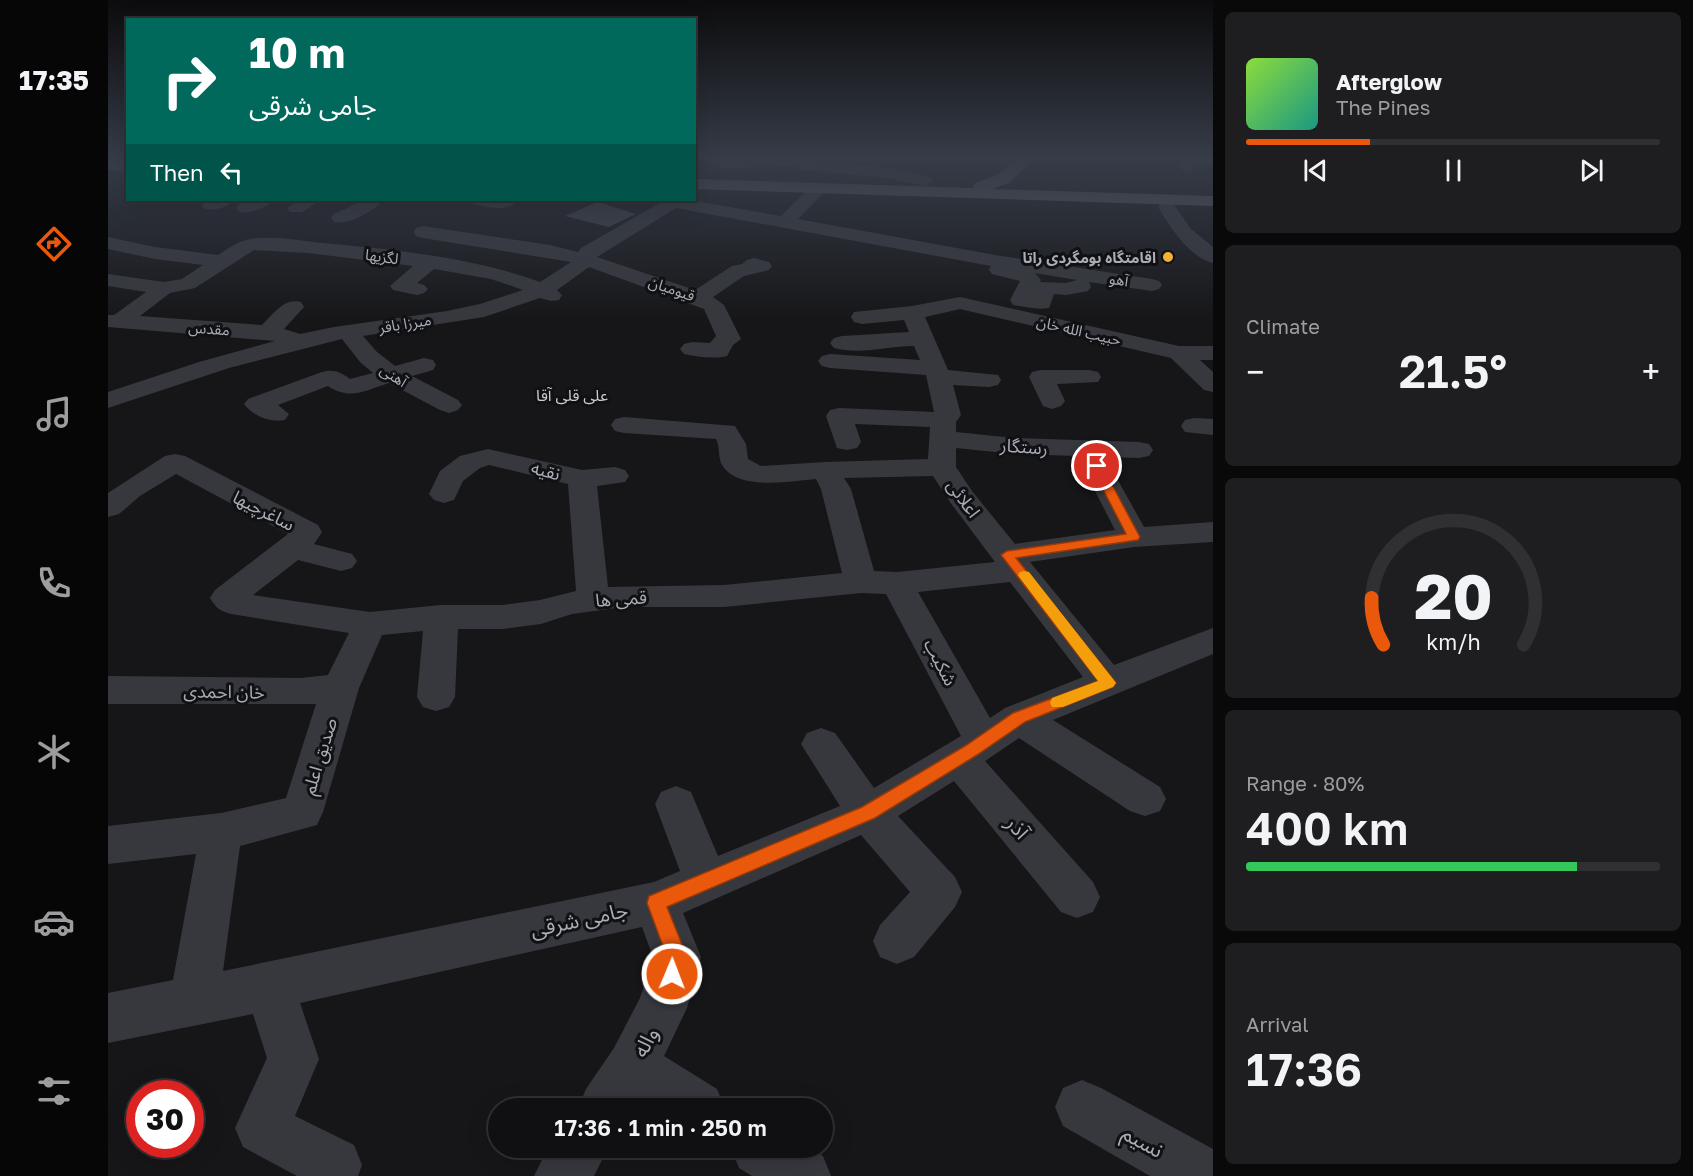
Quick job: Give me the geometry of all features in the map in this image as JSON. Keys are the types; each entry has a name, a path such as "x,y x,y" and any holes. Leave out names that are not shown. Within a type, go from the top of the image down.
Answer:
{"street":[{"path":"340,218 351,213"},
{"name":"میرزا باقر","path":"110,400 198,369 298,342 349,332 473,321 505,306 552,296 587,260 588,252 653,213"},
{"name":"آهو","path":"716,213 748,222 901,251 976,272 1079,268 1152,285"},
{"path":"787,229 800,213"},
{"path":"1171,213 1183,232 1213,257"},
{"name":"قیومیان","path":"423,232 524,241 702,299 714,305 729,339 723,341 718,351 692,348"},
{"path":"108,243 241,272"},
{"name":"لگزیها","path":"114,321 164,288 188,284 243,247 260,244 355,252 429,263 552,296"},
{"path":"417,289 400,286 429,263"},
{"path":"702,299 703,294 739,270 747,270 754,264 762,266"},
{"path":"989,380 937,373 836,352 879,343 879,339 917,326 952,304 976,272 1000,270 1023,274 1031,280 1021,300 1041,303 1046,287 1066,289 1081,286 1079,268"},
{"path":"731,276 775,282"},
{"path":"108,280 133,289 164,288"},
{"name":"حبیب الله خان","path":"952,304 1179,353 1213,353"},
{"path":"267,333 293,306"},
{"path":"862,317 917,326"},
{"name":"مقدس","path":"114,321 267,333 298,342"},
{"path":"917,326 937,373 948,415 943,442"},
{"name":"آهنی","path":"349,332 359,349 389,374 449,405"},
{"path":"1191,332 1213,342"},
{"path":"1089,377 1091,333"},
{"path":"273,367 264,362 298,342"},
{"path":"1179,353 1213,385"},
{"path":"276,414 257,404 332,377 347,388 424,365"},
{"path":"1052,401 1041,377 1089,377 1115,385"},
{"path":"110,400 136,410"},
{"path":"847,442 827,415 943,442"},
{"path":"624,425 726,432 732,444 735,462 748,472 761,475 825,470 943,442"},
{"name":"رستگار","path":"943,442 1139,450"},
{"name":"اعلائی","path":"943,442 960,496 1108,683"},
{"path":"1088,449 1134,537"},
{"name":"نقیه","path":"444,494 450,477 470,462 488,457 582,479 593,600"},
{"name":"ساغرچیها","path":"115,505 175,462 307,532 293,548 227,598"},
{"path":"825,470 836,489 861,582"},
{"path":"582,479 615,476"},
{"name":"قمی ها","path":"227,598 231,603 370,624 441,617 503,617 541,612 570,603 624,596 724,596 861,582 897,583 1134,537 1213,532"},
{"path":"293,548 341,561"},
{"name":"شکیب","path":"897,583 971,750"},
{"path":"436,697 441,617"},
{"name":"صدیق اعلم","path":"108,845 221,832 302,812 340,688 370,624"},
{"name":"جامی شرقی","path":"108,1018 656,903 868,813 971,750 1019,717 1213,640"},
{"name":"خان احمدی","path":"108,690 301,692 340,688"},
{"path":"1019,717 1145,799"},
{"path":"821,744 868,813 939,892 897,941"},
{"name":"آذر","path":"971,750 1077,897"},
{"path":"676,804 706,880"},
{"path":"194,999 221,832"},
{"name":"واله","path":"611,1098 632,1066 662,1008 677,957 656,903"},
{"path":"269,986 293,1059 262,1128 334,1165"},
{"path":"632,1066 682,1098"},
{"name":"نسیم","path":"1082,1107 1205,1176"},
{"path":"562,1176 574,1158"},
{"path":"775,1158 803,1176"}],"building":[{"path":"572,213 636,214 609,227 565,216"}],"slow traffic":[{"path":"1024,575 1108,683 1058,703"}],"place":[{"name":"اقامتگاه بومگردی راتا","path":"1168,257"}],"district":[{"name":"علی قلی آقا","path":"572,395"}],"route":[{"path":"672,974 677,957 656,903 868,813 984,742 1019,717 1108,683 1007,555 1134,537 1097,466"}]}
